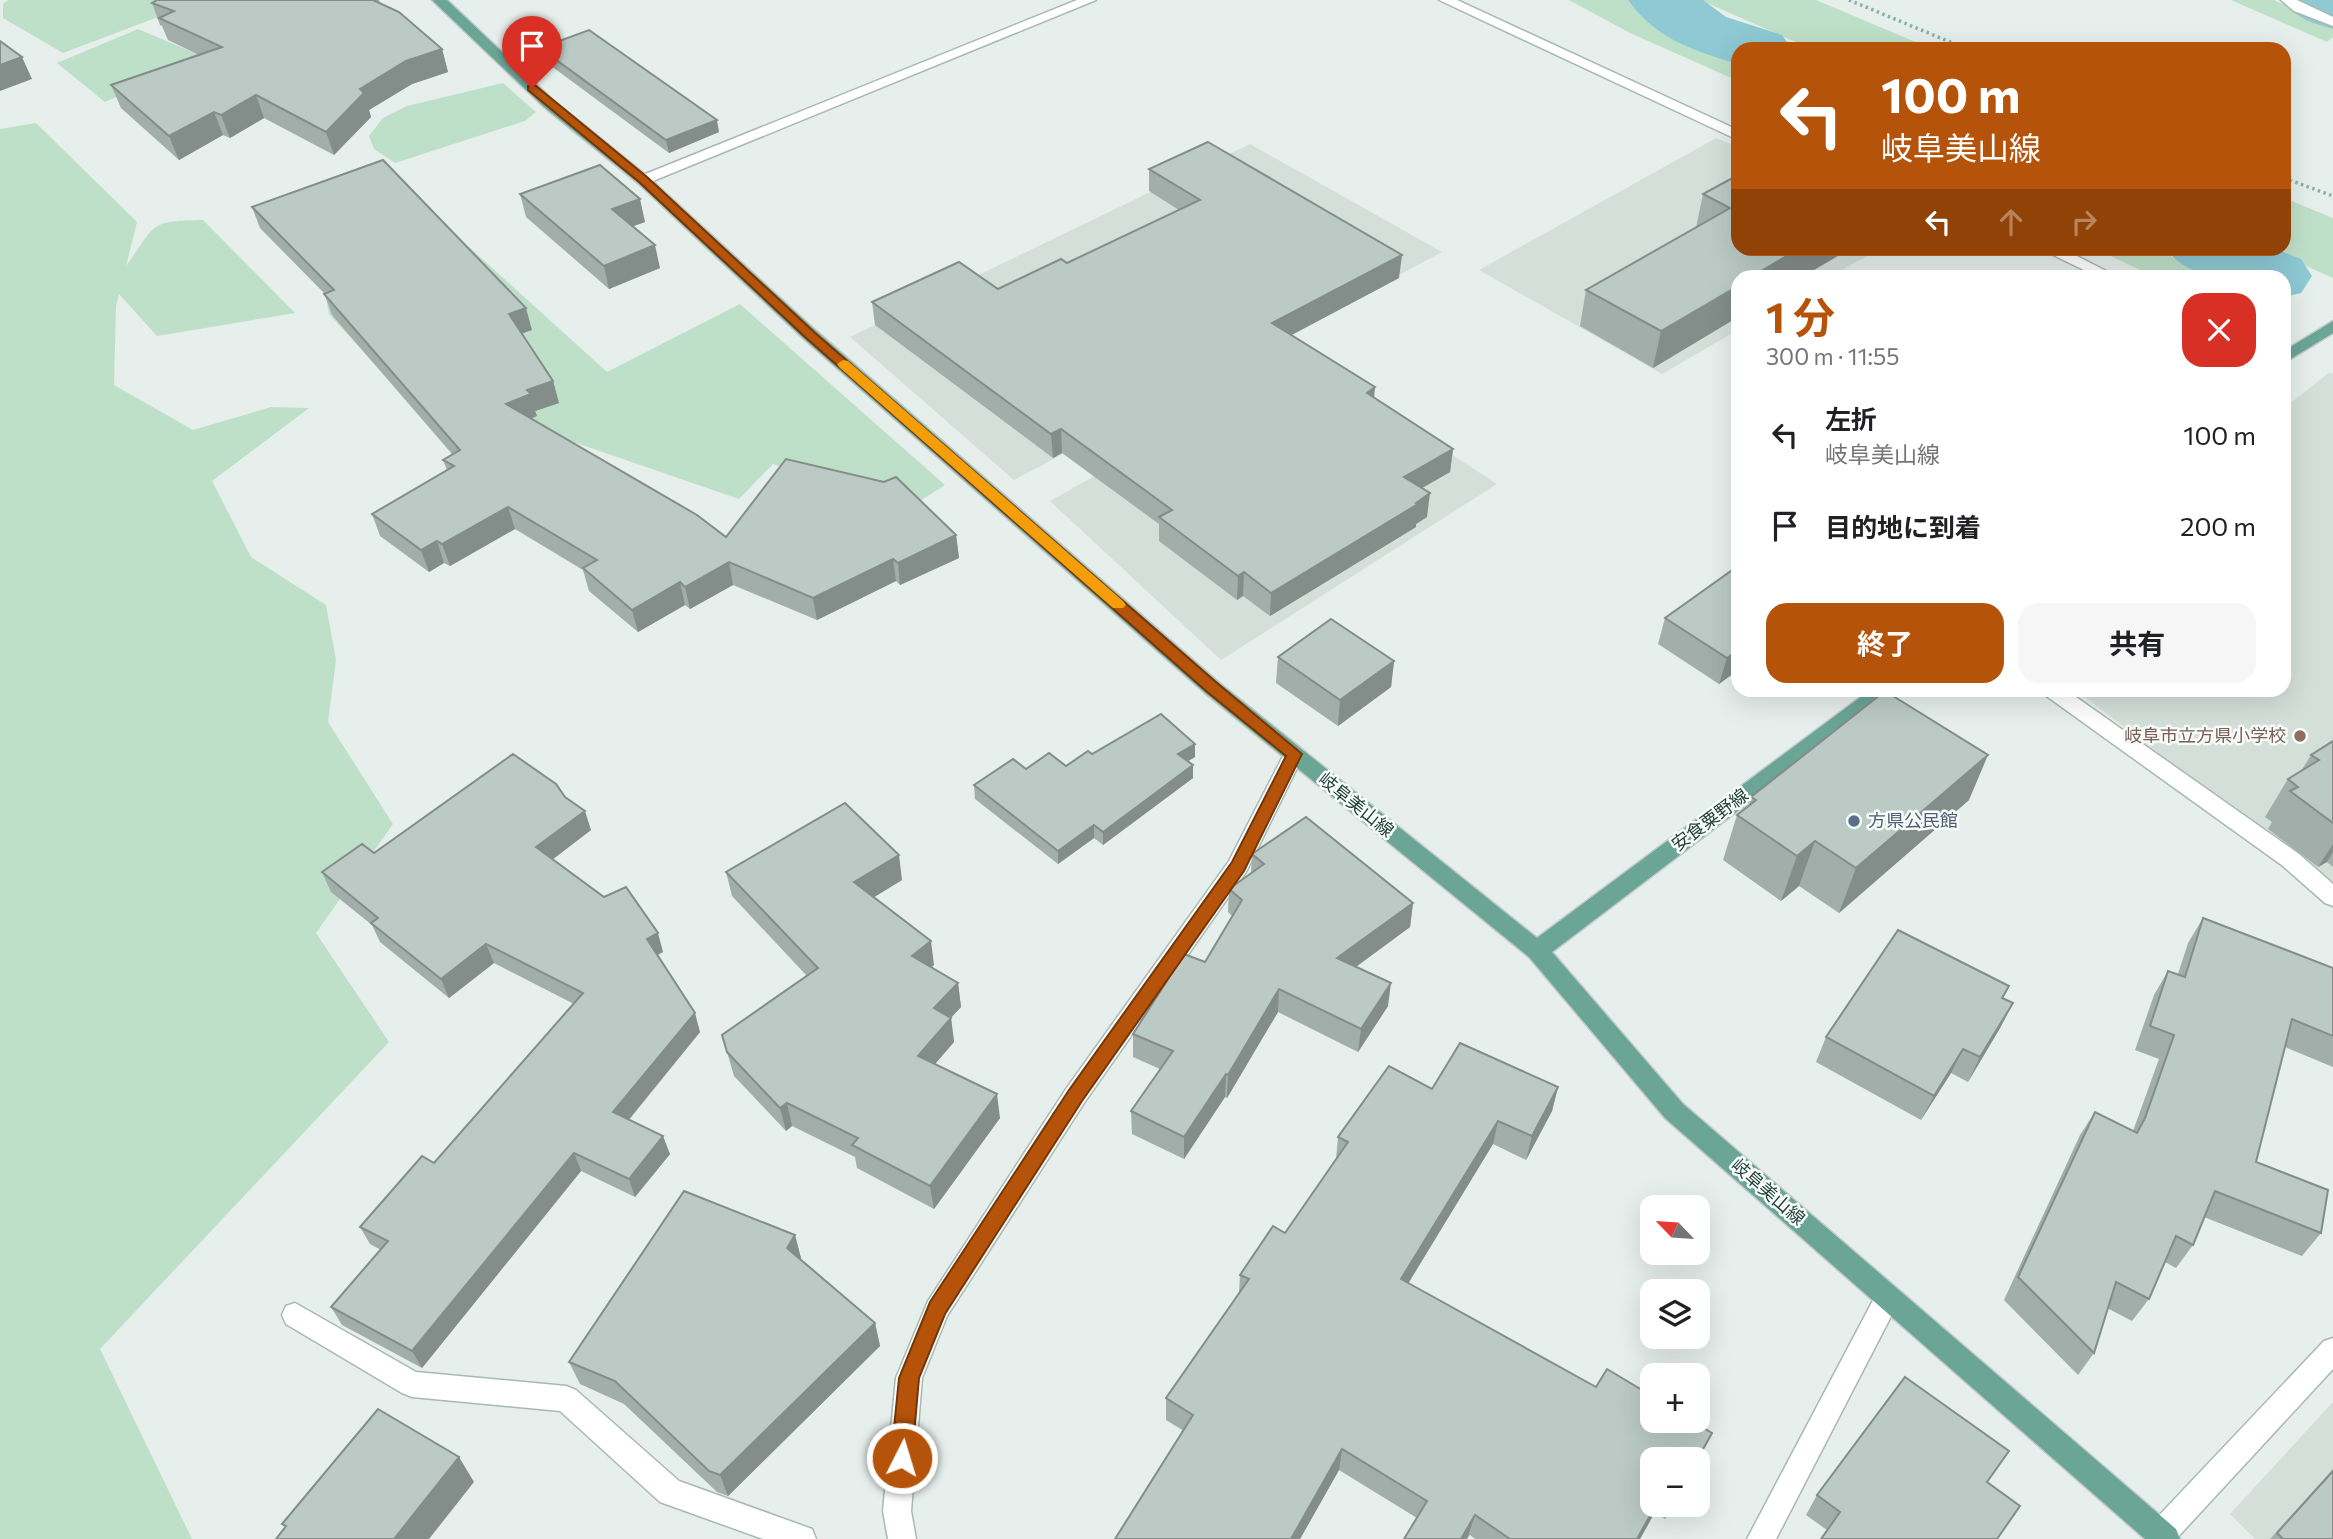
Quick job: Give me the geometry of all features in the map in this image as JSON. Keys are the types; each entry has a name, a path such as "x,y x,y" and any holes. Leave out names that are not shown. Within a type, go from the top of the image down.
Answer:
{"main road":[{"name":"岐阜美山線","path":"439,0 549,104 643,180 809,334 1211,687 1537,951 1674,1111 2163,1537"},
{"path":"2291,353 2333,326"},
{"name":"安食粟野線","path":"1537,951 1874,697"}],"street":[{"path":"643,180 1089,0"},
{"path":"1446,0 1731,133"},
{"path":"2288,0 2333,22"},
{"path":"2064,256 2095,270"},
{"path":"2062,697 2291,860 2333,897"},
{"path":"902,1539 897,1511 909,1378 937,1309 1075,1096 1238,866 1294,754"},
{"path":"1761,1539 1888,1297"},
{"path":"295,1315 412,1384 566,1399 670,1492 802,1539"},
{"path":"2163,1537 2333,1350"}],"path":[{"path":"1849,0 1950,42"},
{"path":"2291,181 2333,196"}],"shaded area":[{"path":"1716,138 1731,144 1731,256 1867,256 1842,270 1731,270 1731,334 1662,374 1479,270"},
{"path":"1250,144 1442,252 1014,480 850,337"},
{"path":"1304,358 1497,484 1221,660 1050,501"},
{"path":"2330,372 2333,374 2333,888 2085,697 2291,697 2291,403"},
{"path":"2333,1402 2333,1539 2255,1539 2230,1514"}],"green space":[{"path":"8,0 203,0 63,53 3,18 3,4"},
{"path":"1569,0 1630,0 1638,9 1731,57 1731,78 1630,33"},
{"path":"1700,0 1816,0 1915,42 1796,42"},
{"path":"2231,0 2274,0 2333,27 2333,37 2327,42"},
{"path":"138,29 228,67 178,69 105,102 57,63"},
{"path":"503,83 536,112 525,121 395,163 374,149 369,136 383,118 407,106"},
{"path":"36,123 137,222 126,266 155,228 172,222 203,220 295,313 157,336 119,294 116,306 114,385 193,430 271,407 309,408 212,481 251,557 326,605 336,660 328,722 393,824 316,933 389,1042 100,1349 192,1539 0,1539 0,129"},
{"path":"2291,201 2333,218 2333,278 2283,256 2291,256"},
{"path":"458,237 607,372 740,304 945,485 896,516 861,494 773,464 739,499 486,412 436,432 329,314 326,297 338,282"},
{"path":"2111,256 2170,256 2202,270 2140,270"}],"building":[{"path":"157,0 373,0 399,12 442,49 406,61 360,89 364,93 326,132 256,95 221,115 214,112 169,136 111,85 222,47 159,18 174,11 152,3"},
{"path":"589,30 717,120 666,140 540,48"},
{"path":"0,41 22,57 0,65"},
{"path":"1208,142 1402,255 1272,323 1375,387 1367,393 1453,449 1404,477 1430,493 1416,503 1418,504 1271,593 1244,572 1238,576 1159,517 1172,510 1061,429 1051,434 872,302 959,262 998,289 1061,259 1067,263 1200,200 1149,169"},
{"path":"383,160 526,308 509,314 553,381 527,390 531,394 506,404 697,515 726,537 786,459 884,482 896,477 956,535 898,563 893,559 813,598 729,562 685,587 680,582 632,610 583,568 597,560 508,507 442,544 437,541 421,550 372,514 454,466 443,460 460,450 324,294 334,290 252,207"},
{"path":"600,165 640,199 612,209 655,245 604,266 520,194"},
{"path":"1731,179 1731,256 1787,256 1763,270 1731,270 1731,290 1661,331 1586,290 1730,208 1703,194"},
{"path":"1731,571 1731,655 1727,658 1665,618"},
{"path":"1331,619 1394,661 1340,700 1278,657"},
{"path":"1877,697 1895,697 1988,755 1856,868 1815,841 1797,856 1737,815 1756,800 1751,797"},
{"path":"1161,714 1195,744 1178,754 1193,765 1103,832 1094,825 1058,851 974,785 1013,759 1026,769 1049,753 1066,766 1088,751 1092,754"},
{"path":"2333,741 2333,823 2290,791 2298,787 2288,779 2319,760 2311,755"},
{"path":"513,754 556,784 565,797 585,811 536,847 604,897 626,887 658,933 647,939 695,1013 613,1112 663,1136 629,1179 574,1153 412,1351 331,1307 388,1241 360,1227 422,1156 434,1163 583,993 486,944 441,979 371,923 378,918 322,872 362,844 374,853"},
{"path":"845,803 899,855 854,882 931,941 912,956 958,983 934,1008 951,1018 918,1056 997,1094 930,1186 852,1145 858,1138 787,1103 780,1108 727,1052 722,1035 818,968 726,872"},
{"path":"1306,817 1413,903 1337,958 1391,983 1361,1029 1279,989 1228,1075 1226,1074 1184,1137 1131,1111 1173,1051 1133,1034 1184,954 1205,962 1242,900 1229,889 1264,864 1252,854"},
{"path":"2203,918 2333,968 2333,1036 2292,1019 2256,1162 2328,1190 2321,1233 2215,1191 2193,1245 2176,1236 2149,1299 2116,1282 2094,1353 2018,1277 2095,1112 2137,1133 2145,1118 2174,1035 2150,1026 2168,971 2185,977"},
{"path":"1898,930 2009,986 2002,998 2013,1003 1980,1057 1963,1049 1934,1096 1826,1037"},
{"path":"1460,1043 1558,1087 1532,1136 1498,1121 1401,1279 1596,1387 1607,1369 1640,1389 1640,1433 1710,1432 1712,1433 1704,1447 1640,1447 1640,1517 1649,1517 1637,1539 1510,1539 1475,1515 1461,1539 1404,1539 1427,1501 1342,1449 1291,1539 1115,1539 1193,1415 1166,1398 1249,1279 1240,1275 1273,1226 1285,1233 1348,1142 1338,1137 1389,1066 1432,1089"},
{"path":"684,1191 795,1235 787,1248 875,1323 720,1475 709,1471 615,1381 569,1362"},
{"path":"1905,1377 2009,1451 1987,1482 2020,1506 1997,1539 1821,1539 1840,1512 1817,1495"},
{"path":"378,1409 459,1457 394,1539 276,1539 286,1526 282,1524"},
{"path":"2333,1471 2333,1539 2283,1539 2277,1533"}],"waterway":[{"path":"1661,0 1702,31 1736,42"},
{"path":"2316,0 2333,9"},
{"path":"2224,256 2258,270"}],"slow traffic":[{"path":"843,364 1118,605"}],"place":[{"name":"岐阜市立方県小学校","path":"2300,736"},
{"name":"方県公民館","path":"1854,821"}],"route":[{"path":"532,88 643,180 809,334 1211,687 1294,754 1238,866 1075,1096 937,1309 909,1378 902,1458"}]}
